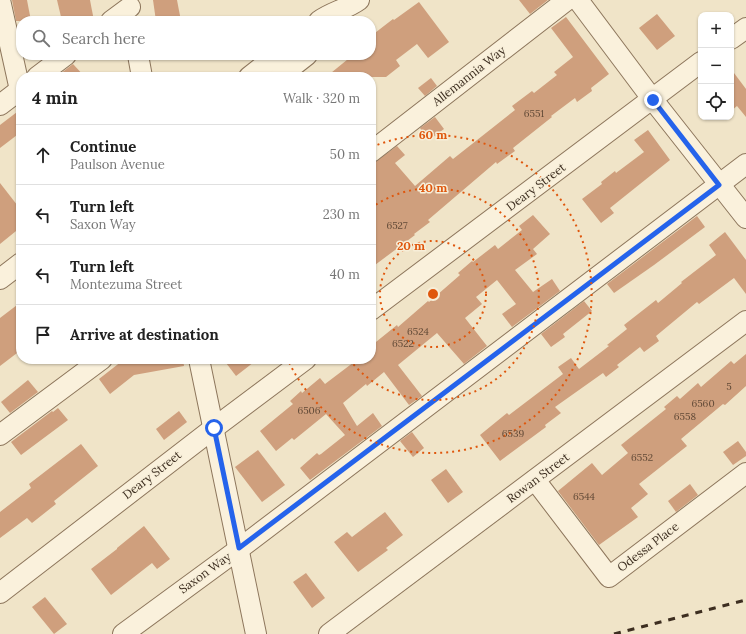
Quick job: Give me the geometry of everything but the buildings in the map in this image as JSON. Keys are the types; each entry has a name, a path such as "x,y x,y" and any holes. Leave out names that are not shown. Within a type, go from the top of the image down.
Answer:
{"street":[{"path":"0,0 16,72"},
{"name":"Allemannia Way","path":"376,148 567,0"},
{"path":"578,0 653,100 746,218"},
{"path":"326,16 351,9"},
{"path":"120,16 130,10"},
{"path":"734,37 746,28"},
{"path":"44,72 59,60"},
{"path":"139,60 141,72"},
{"path":"255,72 271,60"},
{"path":"285,72 301,60"},
{"name":"Deary Street","path":"376,306 653,100 698,64"},
{"path":"0,105 16,92"},
{"name":"Saxon Way","path":"123,634 239,548 746,164"},
{"path":"0,279 16,267"},
{"name":"Rowan Street","path":"329,634 746,321"},
{"path":"0,435 95,364"},
{"path":"200,364 256,634"},
{"name":"Deary Street","path":"0,593 299,364"},
{"name":"Odessa Place","path":"535,480 609,577 746,473"}],"railway":[{"path":"614,634 746,600"}],"route":[{"path":"214,428 239,548 719,185 653,100"}]}
